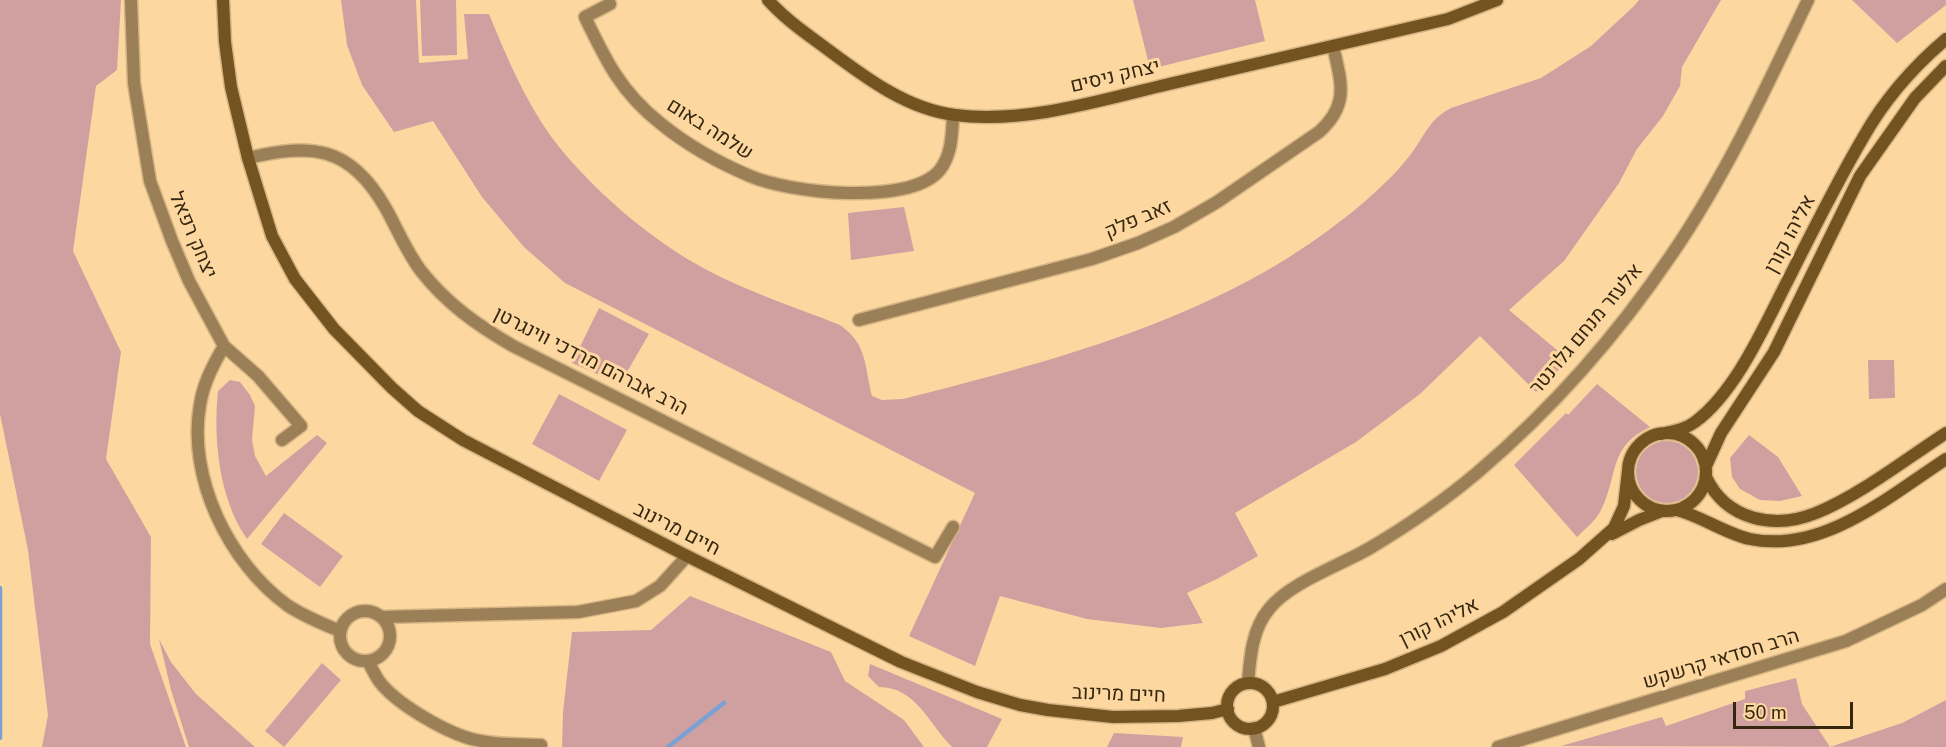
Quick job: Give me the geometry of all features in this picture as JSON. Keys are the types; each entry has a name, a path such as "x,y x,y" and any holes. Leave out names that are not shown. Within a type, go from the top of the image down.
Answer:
{"street":[{"name":"יצחק רפאל","path":"131,0 134,83 150,181 189,280 224,346 258,376 301,426 282,440"},
{"name":"חיים מרינוב","path":"223,0 225,42 231,87 248,158 272,236 295,279 334,329 418,411 463,440 687,556 901,662 1002,700 1048,710 1113,717 1178,716 1228,709"},
{"name":"יצחק ניסים","path":"768,0 796,26 879,86 902,99 953,115 998,116 1067,108 1448,19 1497,0"},
{"name":"אלעזר מנחם גלרנטר","path":"1248,683 1251,654 1260,622 1269,608 1296,587 1397,531 1478,472 1556,399 1616,329 1672,254 1706,199 1760,101 1808,0"},
{"name":"שלמה באום","path":"610,4 585,18 608,65 622,86 635,101 668,129 690,144 752,177 788,188 824,192 861,193 902,189 918,184 933,176 940,169 951,146 953,115"},
{"name":"אליהו קורן","path":"1661,434 1683,429 1695,422 1731,381 1756,342 1864,135 1914,68 1946,39"},
{"name":"זאב פלק","path":"859,320 1092,260 1174,227 1207,208 1319,132 1330,121 1337,111 1341,97 1341,85 1333,46"},
{"name":"אליהו קורן","path":"1706,472 1721,433 1774,352 1860,176 1915,98 1946,66"},
{"name":"הרב אברהם מרדכי ווינגרטן","path":"248,158 280,150 304,149 327,154 354,167 372,188 419,268 437,290 457,310 513,346 935,557 953,526"},
{"path":"224,346 212,367 203,391 198,423 201,466 214,513 243,560 269,590 288,606 340,631"},
{"path":"1946,433 1851,495 1815,514 1800,518 1774,521 1753,518 1732,510 1712,490 1698,448 1690,441 1671,434 1648,438 1638,446 1631,458 1628,471 1629,483 1634,493 1652,508 1663,511 1677,510 1706,519 1747,539 1774,542 1805,539 1822,534 1862,513 1946,459"},
{"name":"אליהו קורן","path":"1273,702 1377,672 1441,646 1526,597 1580,559 1614,528 1620,516 1628,471"},
{"path":"1677,510 1693,501 1704,486 1706,472"},
{"name":"אליהו קורן","path":"1603,539 1639,520 1663,511"},
{"path":"382,617 578,612 636,601 660,586 687,556"},
{"name":"הרב חסדאי קרשקש","path":"1498,747 1846,640 1905,614 1946,589"},
{"path":"369,610 382,617 391,631 391,639 383,654 368,661 353,658 342,646 340,631 343,624 354,613 369,610"},
{"path":"368,661 380,682 398,698 420,715 451,733 477,741 541,744"},
{"path":"1248,683 1264,687 1273,702 1269,719 1254,728 1245,728 1237,724 1231,718 1228,709 1228,700 1232,692 1238,686 1248,683"},
{"path":"1254,728 1259,747"}],"shaded area":[{"path":"0,0 121,0 117,70 96,86 73,251 121,352 106,459 151,537 150,644 186,747 42,747 48,715 28,550 0,414"},
{"path":"341,0 416,0 419,63 468,59 464,14 489,14 510,64 536,113 556,143 588,179 644,229 705,269 738,285 840,325 856,340 864,356 872,396 882,400 903,399 1072,353 1128,334 1235,287 1286,259 1334,226 1376,192 1410,155 1433,122 1451,108 1541,78 1591,46 1639,0 1721,0 1682,67 1680,86 1663,116 1637,149 1619,183 1564,261 1509,310 1569,360 1536,392 1480,336 1420,394 1356,442 1235,513 1258,556 1187,593 1203,623 1161,628 1087,619 1000,596 975,666 909,636 975,493 565,283 524,247 482,197 433,121 394,132 362,85 347,45"},
{"path":"420,0 456,0 457,55 422,56"},
{"path":"1133,0 1255,0 1265,41 1150,69"},
{"path":"1852,0 1946,0 1946,5 1897,43"},
{"path":"904,207 914,251 851,260 848,213"},
{"path":"599,308 649,334 620,384 572,363"},
{"path":"1868,360 1894,360 1895,398 1869,399"},
{"path":"230,380 240,382 255,406 252,440 255,456 266,476 317,435 327,443 247,539 230,506 220,468 216,429 218,391"},
{"path":"1597,384 1650,427 1627,443 1621,452 1600,512 1577,537 1514,465 1566,413 1568,415"},
{"path":"559,394 627,430 599,481 532,444"},
{"path":"1749,435 1778,457 1802,496 1780,501 1760,500 1740,489 1732,477 1730,458"},
{"path":"1661,441 1673,441 1689,450 1696,460 1698,472 1696,484 1689,494 1673,503 1661,503 1650,498 1641,489 1636,478 1636,466 1641,455 1650,446"},
{"path":"284,513 343,556 320,587 261,544"},
{"path":"690,596 831,652 845,681 904,720 924,747 562,747 563,712 572,632 651,630"},
{"path":"159,639 171,662 196,694 255,747 189,747 171,690"},
{"path":"322,663 341,680 284,747 265,731"},
{"path":"870,664 1002,719 987,747 952,747 912,700 903,693 879,687 868,676"},
{"path":"1796,678 1802,704 1830,747 1561,746 1662,717 1666,726 1745,699 1745,691"},
{"path":"1946,700 1946,747 1831,747 1902,723"},
{"path":"1114,733 1183,737 1181,747 1107,747"}],"waterway":[{"path":"0,588 0,738"},
{"path":"668,747 724,703"}]}
